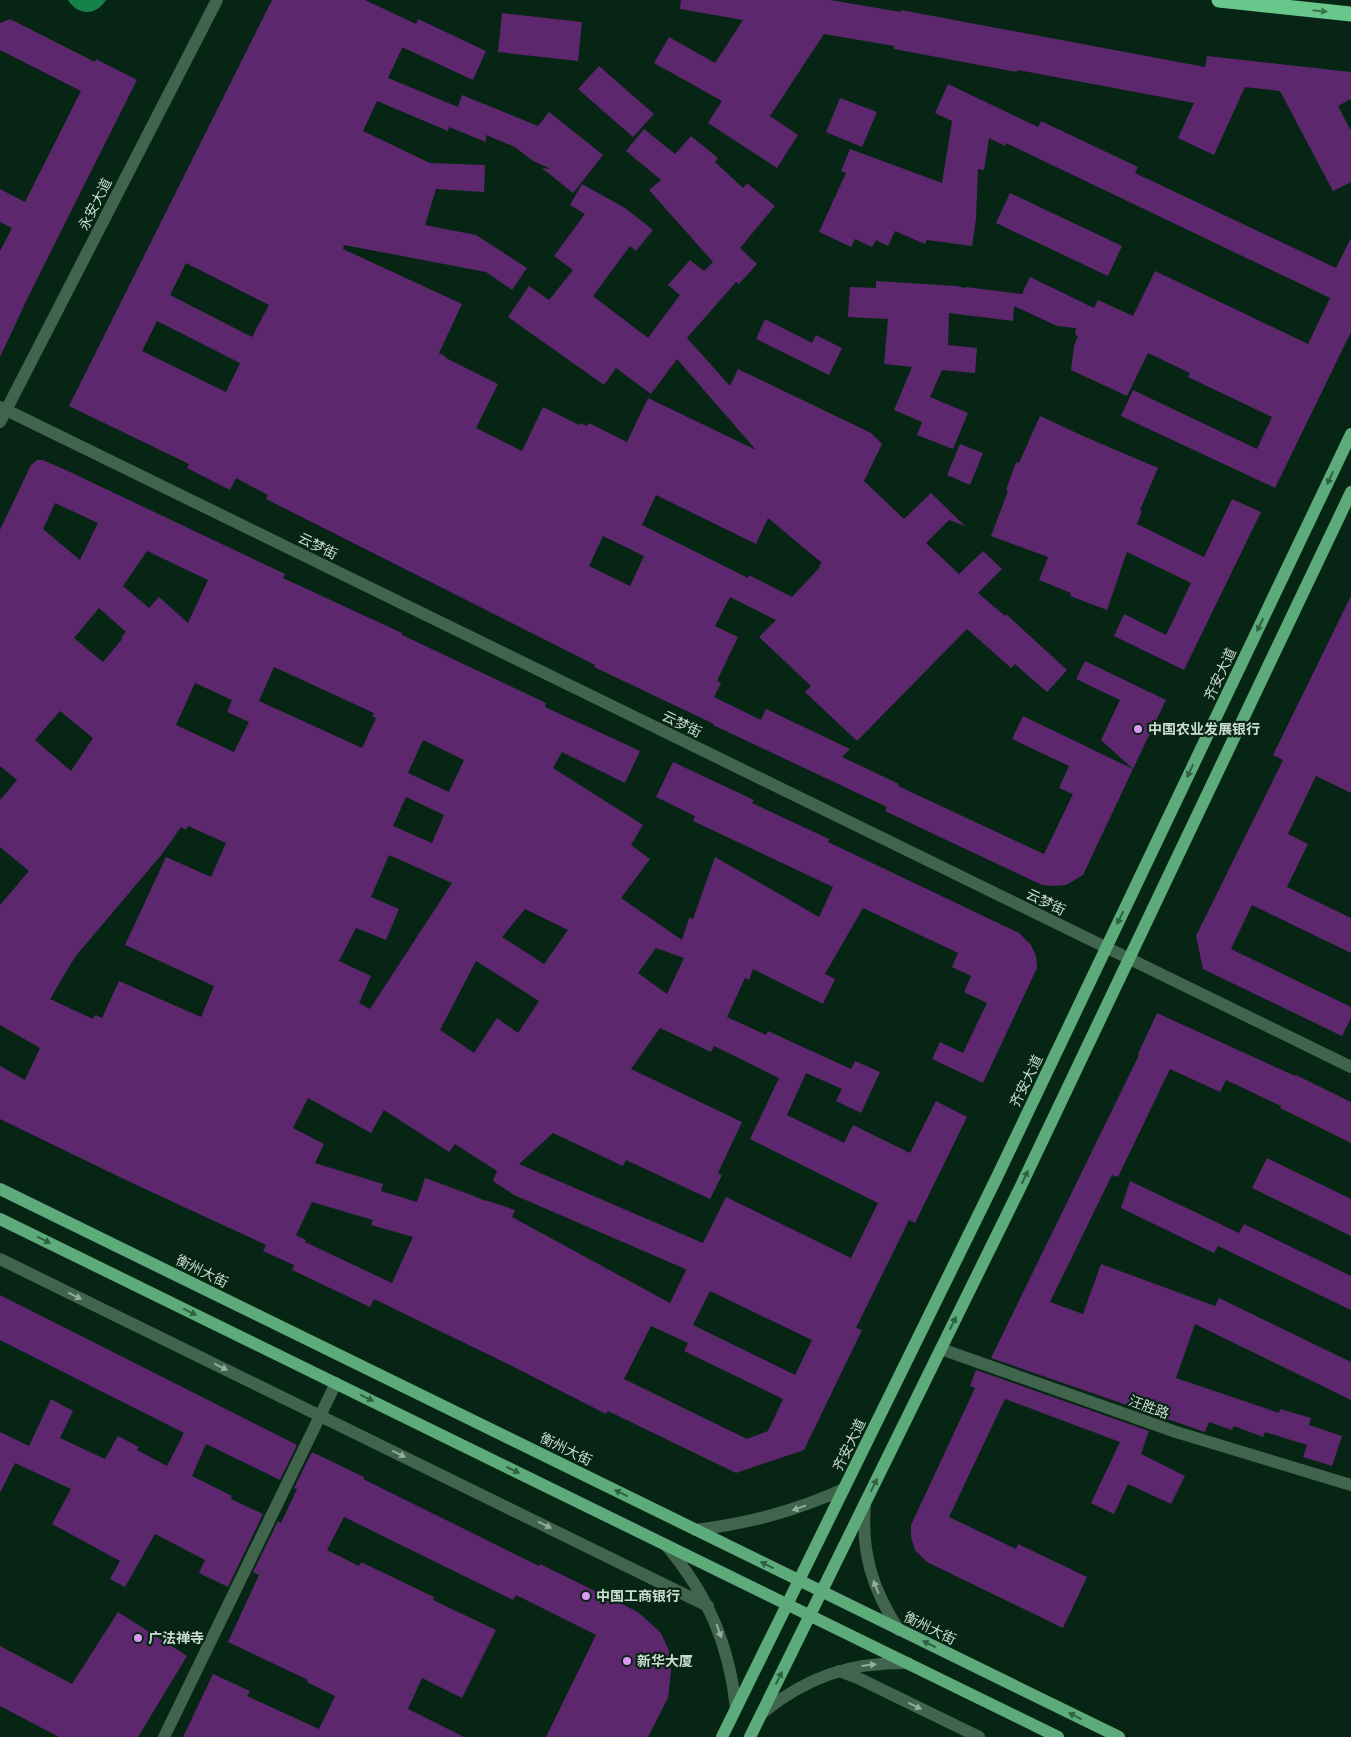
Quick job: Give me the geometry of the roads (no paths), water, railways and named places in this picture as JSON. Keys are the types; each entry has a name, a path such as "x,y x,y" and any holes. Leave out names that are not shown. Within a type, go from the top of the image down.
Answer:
{"highway":[{"path":"1219,0 1351,14"}],"main road":[{"name":"齐安大道","path":"722,1737 996,1179 1351,434"},
{"path":"750,1737 1014,1199 1351,492"},
{"name":"衡州大街","path":"0,1189 1119,1737"},
{"path":"0,1219 1058,1737"}],"street":[{"name":"永安大道","path":"0,422 3,409 217,0"},
{"name":"云梦街","path":"3,409 1351,1067"},
{"path":"0,1259 708,1606"},
{"name":"汪胜路","path":"940,1349 1176,1432 1351,1485"},
{"path":"164,1737 336,1384"},
{"path":"696,1530 732,1526 768,1518 802,1507 844,1489"},
{"path":"865,1503 864,1523 868,1564 880,1599 899,1630"},
{"path":"666,1545 682,1564 708,1606 727,1655 733,1681 736,1708"},
{"path":"762,1712 797,1688 816,1678 839,1670 884,1663 908,1663"},
{"path":"839,1670 979,1737"}],"place":[{"name":"中国农业发展银行","path":"1138,729"},
{"name":"中国工商银行","path":"586,1596"},
{"name":"广法禅寺","path":"138,1638"},
{"name":"新华大厦","path":"627,1661"}]}
